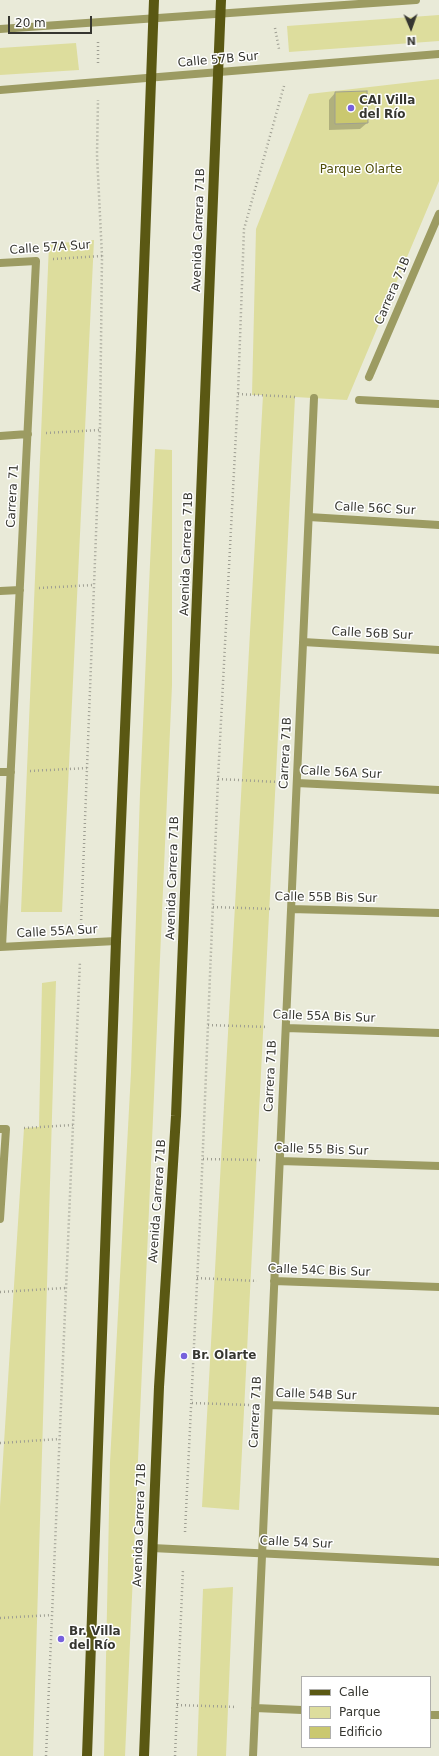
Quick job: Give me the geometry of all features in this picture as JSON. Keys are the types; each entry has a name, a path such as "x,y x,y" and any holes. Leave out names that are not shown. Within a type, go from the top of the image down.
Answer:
{"main road":[{"path":"87,1756 116,941 154,0"},
{"name":"Avenida Carrera 71B","path":"144,1756 159,1387 176,1116 221,0"}],"street":[{"path":"0,28 416,0"},
{"name":"Calle 57B Sur","path":"0,90 439,54"},
{"name":"Carrera 71B","path":"369,377 439,214"},
{"name":"Calle 57A Sur","path":"0,263 36,260"},
{"name":"Carrera 71","path":"1,947 36,260"},
{"name":"Carrera 71B","path":"253,1756 314,398"},
{"path":"359,400 439,404"},
{"path":"0,436 28,434"},
{"name":"Calle 56C Sur","path":"309,518 439,525"},
{"path":"0,591 20,590"},
{"name":"Calle 56B Sur","path":"303,642 439,650"},
{"path":"0,772 11,772"},
{"name":"Calle 56A Sur","path":"297,783 439,790"},
{"name":"Calle 55B Bis Sur","path":"291,909 439,913"},
{"name":"Calle 55A Sur","path":"1,947 116,941"},
{"name":"Calle 55A Bis Sur","path":"286,1028 439,1032"},
{"path":"0,1219 3,1129"},
{"name":"Calle 55 Bis Sur","path":"280,1161 439,1166"},
{"name":"Calle 54C Bis Sur","path":"274,1281 439,1287"},
{"name":"Calle 54B Sur","path":"269,1405 439,1411"},
{"name":"Calle 54 Sur","path":"152,1548 439,1562"},
{"path":"255,1708 301,1710"}],"path":[{"path":"175,1756 203,1159 218,779 238,394 244,229 284,87 272,10"},
{"name":"Calle 57A Sur","path":"36,260 102,256"},
{"path":"28,434 100,430"},
{"path":"20,590 94,585"},
{"path":"11,772 87,768"},
{"name":"Calle 56A Sur","path":"218,779 297,783"},
{"name":"Calle 55B Bis Sur","path":"213,907 291,909"},
{"name":"Calle 55A Bis Sur","path":"208,1025 286,1028"},
{"path":"3,1129 73,1125"},
{"name":"Calle 55 Bis Sur","path":"203,1159 280,1161"},
{"name":"Calle 54C Bis Sur","path":"197,1278 274,1281"},
{"path":"0,1292 66,1288"},
{"name":"Calle 54B Sur","path":"192,1403 269,1405"},
{"path":"0,1443 60,1438"},
{"path":"0,1618 52,1615"},
{"path":"178,1705 255,1708"}],"green space":[{"path":"439,15 439,41 289,52 287,26"},
{"path":"76,43 79,70 0,75 0,48"},
{"name":"Parque Olarte","path":"439,79 439,181 347,400 295,397 239,1510 202,1507 263,395 252,395 256,229 309,94"},
{"path":"94,240 62,912 21,912 49,244"},
{"path":"155,449 172,450 172,685 125,1756 104,1756 110,1462 131,1072 140,793"},
{"path":"56,981 33,1756 0,1756 0,1506 24,1128 39,1127 42,983"},
{"path":"233,1587 226,1756 197,1756 203,1589"}],"building":[{"name":"CAI Villa del Río","path":"367,91 368,123 335,124 335,92"}],"place":[{"name":"CAI Villa del Río","path":"351,108"},
{"name":"Br. Olarte","path":"184,1356"},
{"name":"Br. Villa del Río","path":"61,1639"}]}
